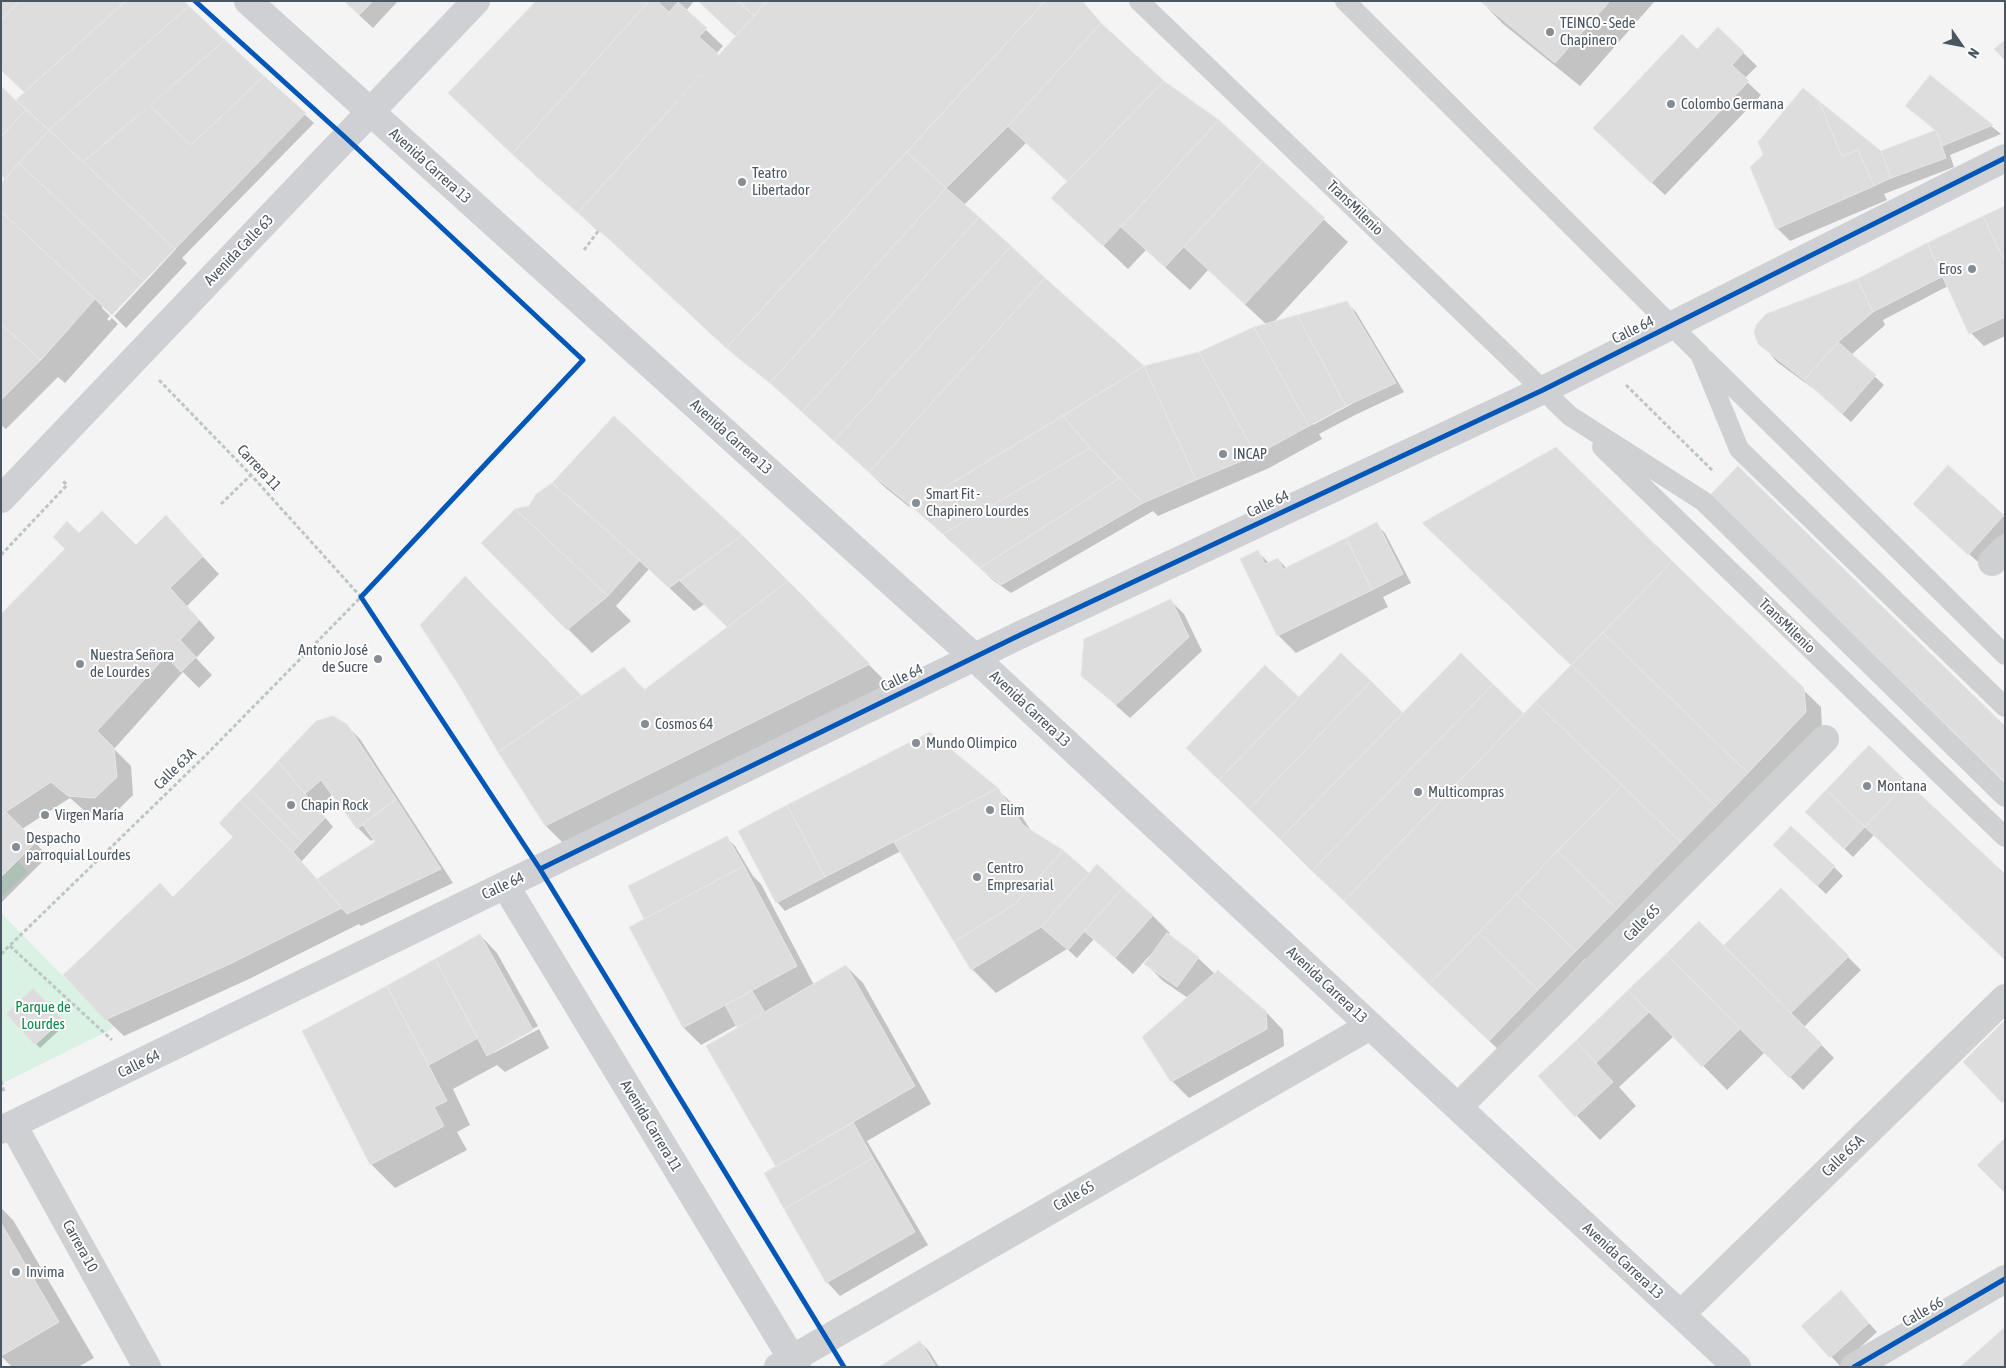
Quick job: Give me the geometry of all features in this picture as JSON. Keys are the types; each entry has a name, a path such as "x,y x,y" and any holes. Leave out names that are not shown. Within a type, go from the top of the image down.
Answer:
{"main road":[{"name":"Avenida Carrera 13","path":"248,1 974,657 1737,1367"},
{"name":"Avenida Calle 63","path":"1,499 476,1"},
{"name":"Calle 64","path":"7,1127 974,657 1543,390 2005,158"},
{"name":"Avenida Carrera 11","path":"505,885 789,1364"}],"street":[{"name":"Calle 65","path":"1458,1107 1825,739"},
{"name":"Calle 65A","path":"1681,1314 2005,998"},
{"name":"Calle 65","path":"789,1364 1370,1026"},
{"name":"Carrera 10","path":"7,1127 147,1367"},
{"name":"Calle 66","path":"1854,1367 2005,1279"}],"lane":[{"name":"TransMilenio","path":"1139,1 2005,837"},
{"path":"1345,1 2005,655"},
{"path":"1700,354 1738,449 2005,707"},
{"name":"TransMilenio","path":"1570,416 1703,501 2005,797"}],"path":[{"path":"584,250 599,230"},
{"path":"1621,380 1717,474"},
{"path":"220,504 251,475"},
{"path":"367,606 361,597 368,590"},
{"path":"10,946 116,1044"}],"green space":[{"path":"18,861 28,872 1,898 1,877"},
{"name":"Parque de Lourdes","path":"1,913 114,1028 1,1084"}],"building":[{"path":"1,1 19,1 1,21"},
{"path":"19,1 126,1 24,92 1,70 1,21"},
{"path":"126,1 184,1 189,6 49,130 16,100"},
{"path":"344,1 373,1 359,15"},
{"path":"536,1 649,1 512,154 448,93"},
{"path":"649,1 657,1 669,12 678,2 707,28 699,37 718,54 578,213 512,154"},
{"path":"698,1 738,1 754,16 735,36"},
{"path":"738,1 767,1 754,16"},
{"name":"Teatro Libertador","path":"767,1 1045,1 726,348 599,230 578,213"},
{"path":"1045,1 1082,1 1101,23 1008,126 946,188 907,152"},
{"name":"TEINCO - Sede Chapinero","path":"1480,1 1610,1 1555,63"},
{"path":"189,6 225,40 83,162 49,130"},
{"path":"1101,23 1164,81 1067,181 1008,126"},
{"name":"Colombo Germana","path":"1718,27 1744,52 1732,65 1749,81 1651,183 1593,128 1682,34 1697,49"},
{"path":"225,40 264,76 191,145 150,106"},
{"path":"2005,40 2005,60 1994,49"},
{"path":"1930,75 1993,125 1942,146 1936,130 1905,106"},
{"path":"264,76 306,113 175,249 83,162 150,106 191,145"},
{"path":"1164,81 1219,120 1103,246 1051,198"},
{"path":"1,87 26,110 1,137"},
{"path":"1803,88 1819,101 1842,157 1858,150 1874,186 1776,229 1750,167 1763,155 1758,142"},
{"path":"1819,101 1881,151 1891,178 1874,186 1858,150 1842,157"},
{"path":"26,110 49,130 5,179 1,176 1,137"},
{"path":"1219,120 1263,161 1165,267 1121,227"},
{"path":"49,130 175,249 144,281 19,163"},
{"path":"1936,130 1946,158 1891,178 1881,151"},
{"path":"907,152 946,188 770,383 726,348"},
{"path":"1263,161 1325,218 1245,304 1184,247"},
{"path":"19,163 144,281 112,315 1,211 1,183"},
{"path":"946,188 979,217 802,412 770,383"},
{"path":"2005,206 2005,262 1983,216"},
{"path":"1,211 95,299 41,360 1,324"},
{"name":"Eros","path":"1983,216 2005,262 2005,317 1969,334 1927,243"},
{"path":"979,217 1011,246 834,441 802,412"},
{"path":"1927,243 1943,276 1873,312 1857,279"},
{"path":"1011,246 1045,278 869,472 834,441"},
{"path":"1045,278 1144,366 912,507 869,472"},
{"path":"1857,279 1873,312 1838,342 1804,380 1758,344 1754,332 1756,325 1766,314"},
{"path":"1347,301 1396,383 1346,406 1297,315"},
{"path":"1297,315 1346,406 1309,426 1254,327"},
{"path":"1,324 41,360 1,400"},
{"path":"1254,327 1309,426 1256,455 1199,352"},
{"path":"1838,342 1876,375 1842,414 1804,380"},
{"path":"1199,352 1256,455 1196,480 1144,366"},
{"path":"1144,366 1196,480 1143,503 1090,448 1063,416"},
{"path":"614,416 742,535 669,588 598,522 552,483"},
{"path":"1063,416 1090,448 943,534 912,507"},
{"path":"1556,447 1672,561 1571,665 1422,523"},
{"path":"1090,448 1120,478 980,568 943,534"},
{"path":"1948,465 2004,515 1968,555 1913,504"},
{"path":"1738,466 2005,726 2005,782 1710,495"},
{"path":"1120,478 1143,503 1001,585 980,568"},
{"path":"552,483 640,560 608,596 515,509 529,506 536,494"},
{"path":"515,509 608,596 567,630 481,543"},
{"name":"Nuestra Señora de Lourdes","path":"102,511 136,545 166,515 203,556 170,588 199,620 180,640 196,657 181,672 166,656 97,731 114,748 117,777 95,798 68,796 51,782 1,815 1,614 65,549 53,537 67,521 79,533"},
{"path":"1377,522 1403,574 1372,590 1346,538"},
{"path":"742,535 788,581 727,627 680,581"},
{"path":"1346,538 1372,590 1277,636 1240,559 1258,550 1265,564 1278,558 1283,569"},
{"path":"1672,561 1804,688 1806,712 1748,773 1603,633"},
{"path":"465,576 581,695 498,752 460,687 420,625"},
{"name":"Cosmos 64","path":"788,581 870,664 545,826 498,752 624,667 644,690"},
{"path":"1171,599 1189,637 1116,705 1081,676 1084,639"},
{"path":"1603,633 1748,773 1716,806 1571,665"},
{"path":"1341,653 1371,681 1249,809 1219,780"},
{"path":"1461,653 1493,684 1312,871 1280,839"},
{"path":"1265,665 1299,697 1219,780 1186,748"},
{"path":"1571,665 1716,806 1681,842 1535,702"},
{"path":"1371,681 1403,713 1280,839 1249,809"},
{"name":"Multicompras","path":"1493,684 1524,714 1344,901 1312,871"},
{"path":"1535,702 1622,785 1429,984 1344,901"},
{"path":"333,716 347,724 396,799 357,829 321,780 305,794 278,761 316,721"},
{"path":"930,732 998,788 825,877 787,805"},
{"name":"Montana","path":"1869,745 1907,782 1865,827 1826,790"},
{"name":"Chapin Rock","path":"278,761 325,818 302,842 251,790"},
{"path":"1907,782 2005,874 2005,960 1865,827"},
{"path":"1622,785 1681,842 1617,909 1557,851"},
{"name":"Centro Empresarial","path":"998,788 1023,825 1063,850 1015,904 954,942 894,842"},
{"path":"251,790 302,842 293,852 240,801"},
{"path":"1826,790 1865,827 1844,849 1805,812"},
{"path":"396,799 441,869 347,914 317,879 375,842 362,824"},
{"path":"240,801 293,852 342,908 232,963 105,1020 63,975 160,883 173,897 233,837 219,823"},
{"path":"787,805 825,877 776,903 738,831"},
{"name":"Despacho parroquial Lourdes","path":"6,812 36,842 1,877 1,816"},
{"path":"1791,826 1835,866 1817,886 1773,845"},
{"path":"727,836 744,866 644,919 628,886"},
{"path":"1063,850 1089,873 1041,927 971,970 954,942 1015,904"},
{"path":"1557,851 1617,909 1576,951 1516,894"},
{"path":"1097,864 1123,888 1068,950 1041,927"},
{"path":"744,866 797,966 683,1028 629,927"},
{"path":"1123,888 1153,915 1115,958 1084,931"},
{"path":"1781,888 1849,956 1791,1013 1723,946"},
{"path":"1516,894 1576,951 1538,990 1479,933"},
{"path":"1699,921 1822,1044 1789,1078 1666,954"},
{"path":"1167,933 1199,957 1177,987 1144,964"},
{"path":"1479,933 1538,990 1489,1041 1429,984"},
{"path":"480,934 533,1030 487,1056 435,959"},
{"path":"1666,954 1740,1029 1702,1067 1628,990"},
{"path":"435,959 478,1038 429,1065 387,986"},
{"path":"846,965 915,1086 776,1167 706,1046"},
{"path":"1218,970 1266,1011 1267,1029 1171,1082 1142,1037"},
{"path":"387,986 447,1101 434,1107 444,1126 370,1165 302,1031"},
{"path":"33,988 63,1019 35,1045 6,1014"},
{"path":"1628,990 1649,1012 1596,1063 1576,1041"},
{"path":"752,991 764,1011 737,1027 725,1005"},
{"path":"2005,1020 2005,1100 2002,1103 1963,1062"},
{"path":"1576,1041 1613,1082 1575,1117 1538,1076"},
{"path":"853,1122 873,1158 784,1209 764,1173"},
{"path":"2005,1138 2005,1193 1977,1165"},
{"path":"873,1158 915,1232 826,1283 784,1209"},
{"name":"Invima","path":"1,1223 59,1322 1,1356"},
{"path":"1841,1290 1869,1323 1830,1358 1801,1326"},
{"path":"2005,1327 2005,1367 1960,1367"},
{"path":"920,1341 936,1367 879,1367"}],"cycle path":[{"path":"195,1 346,138 583,360 361,597 540,869 844,1367"},
{"path":"540,869 1020,635 1543,390 2005,158"},
{"path":"1854,1367 2005,1279"}],"place":[{"name":"TEINCO - Sede Chapinero","path":"1550,32"},
{"name":"Colombo Germana","path":"1671,104"},
{"name":"Teatro Libertador","path":"742,182"},
{"name":"Eros","path":"1972,269"},
{"name":"INCAP","path":"1223,454"},
{"name":"Smart Fit - Chapinero Lourdes","path":"916,503"},
{"name":"Antonio José de Sucre","path":"378,659"},
{"name":"Nuestra Señora de Lourdes","path":"80,664"},
{"name":"Cosmos 64","path":"645,724"},
{"name":"Mundo Olimpico","path":"916,743"},
{"name":"Montana","path":"1867,786"},
{"name":"Multicompras","path":"1418,792"},
{"name":"Chapin Rock","path":"291,805"},
{"name":"Elim","path":"990,810"},
{"name":"Virgen María","path":"45,815"},
{"name":"Despacho parroquial Lourdes","path":"16,847"},
{"name":"Centro Empresarial","path":"977,877"},
{"name":"Invima","path":"16,1272"}]}
